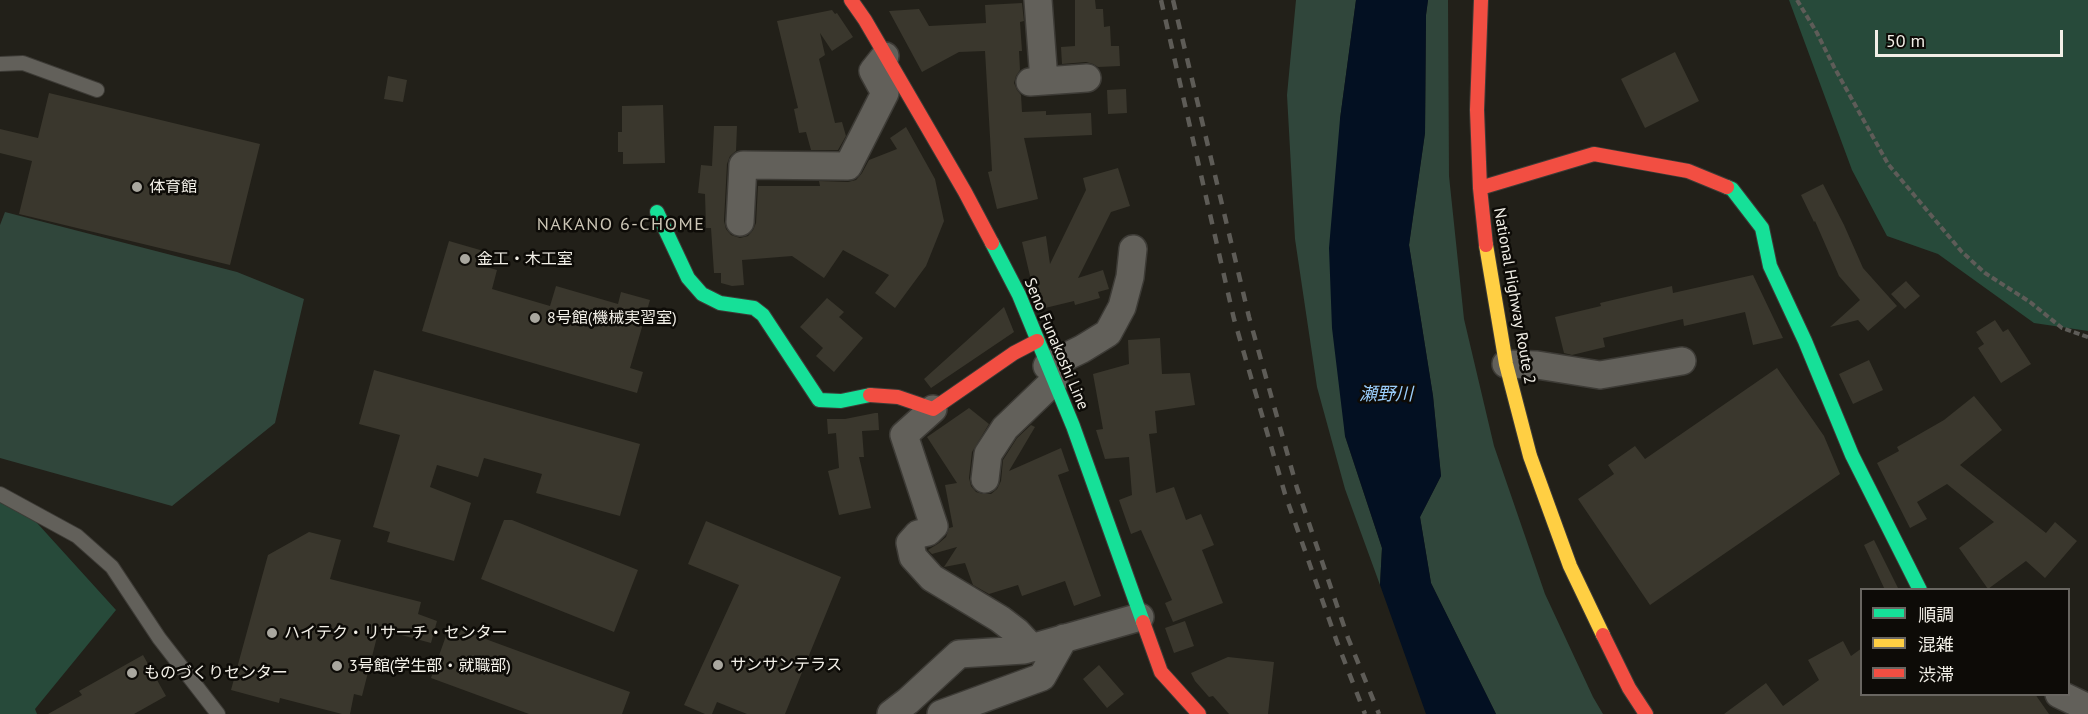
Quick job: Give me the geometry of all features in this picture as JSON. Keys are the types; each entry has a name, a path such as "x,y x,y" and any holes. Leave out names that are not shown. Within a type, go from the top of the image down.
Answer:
{"main road":[{"name":"Seno Funakoshi Line","path":"850,0 865,20 965,192 1019,295 1073,426 1161,672 1199,714"},
{"name":"National Highway Route 2","path":"1481,0 1477,110 1480,188 1487,256 1506,364 1530,456 1570,566 1629,688 1646,714"},
{"path":"1480,188 1594,154 1688,171 1732,189 1762,228 1770,266 1780,291 1805,341 1852,454 1919,588"},
{"path":"657,212 688,278 702,294 720,303 754,308 762,315 819,400 841,401 874,394 898,397 933,409 1014,353 1037,341"}],"street":[{"path":"1038,0 1037,82 1087,78"},
{"path":"740,222 743,165 848,166 885,93 873,71 885,56"},
{"path":"986,479 988,454 1005,428 1051,373 1082,349 1108,333 1122,307 1130,277 1133,249"},
{"path":"1506,364 1537,365 1600,375 1682,362"},
{"path":"933,409 903,435 934,526 928,532 918,534 910,543 913,557 932,578 1000,619 1032,648"},
{"path":"891,714 959,654 1024,650 1140,617"},
{"path":"941,714 1042,677 1064,638"},
{"path":"2063,696 2088,708"}],"lane":[{"path":"0,64 23,63 97,90"},
{"path":"0,494 76,536 112,567 159,638 218,714"}],"path":[{"path":"1797,0 1888,164 1962,252 1985,273 2030,302 2062,327 2088,337"}],"green space":[{"path":"1296,0 1356,0 1340,119 1345,436 1382,548 1380,585 1345,489 1317,387 1295,239 1287,95"},
{"path":"1428,0 1448,0 1449,176 1464,319 1494,446 1545,594 1603,714 1496,714 1431,583 1420,517 1441,476 1433,396 1409,245 1425,133"},
{"path":"1789,0 2088,0 2088,331 2034,323 1938,254 1887,236 1852,170"},
{"path":"5,212 237,272 304,299 275,423 172,506 0,458 0,225"},
{"path":"0,500 28,513 116,610 35,709 37,714 0,714"}],"water":[{"name":"瀬野川","path":"1356,0 1428,0 1425,133 1409,245 1433,396 1441,476 1420,517 1431,583 1496,714 1426,714 1380,585 1382,548 1345,436 1332,328 1329,248 1340,119"}],"building":[{"path":"1075,0 1095,0 1096,9 1103,9 1104,27 1110,26 1111,46 1119,46 1120,66 1098,67 1086,62 1062,64 1061,47 1075,46"},
{"path":"1022,3 1024,21 1020,22 1022,51 1019,51 1020,70 1014,83 1021,95 1022,112 1046,111 1046,115 1091,113 1092,135 1024,138 1038,199 997,209 988,172 992,171 985,51 959,52 922,72 889,11 919,9 929,26 986,23 985,5"},
{"path":"832,10 835,14 837,13 853,37 832,51 820,33 825,55 819,59 835,123 842,122 846,136 838,150 811,150 806,132 799,133 794,109 798,108 777,21"},
{"path":"1675,52 1699,101 1645,128 1621,79"},
{"path":"388,76 407,80 403,102 384,99"},
{"path":"1126,89 1127,113 1108,114 1107,90"},
{"name":"体育館","path":"49,93 260,144 230,265 19,214 32,161 0,153 0,129 38,138"},
{"path":"663,105 665,163 623,164 623,152 618,152 618,132 622,132 622,106"},
{"path":"714,126 737,126 736,151 730,156 727,164 724,221 731,235 740,238 748,236 756,223 758,186 820,186 819,181 856,180 869,160 897,149 890,138 906,127 935,179 944,221 926,266 895,308 875,293 889,275 843,250 824,278 792,256 742,260 744,285 732,286 721,283 721,273 714,273 711,228 706,228 705,194 698,193 701,165 712,166"},
{"path":"1118,168 1130,206 1111,212 1078,278 1103,270 1109,289 1098,292 1100,298 1075,305 1074,301 1045,308 1030,276 1022,242 1046,236 1050,264 1086,190 1083,178"},
{"path":"1823,184 1863,268 1897,306 1868,331 1858,320 1830,327 1860,300 1839,276 1801,195"},
{"name":"8号館(機械実習室)","path":"449,241 487,252 483,266 497,270 492,289 550,306 556,286 618,304 621,292 650,300 630,368 643,372 637,393 422,331"},
{"path":"1753,275 1783,338 1753,345 1745,312 1684,326 1683,319 1603,338 1605,347 1572,355 1564,353 1555,317 1601,306 1600,303 1672,286 1673,293"},
{"path":"1906,281 1920,296 1905,309 1891,294"},
{"path":"827,298 844,312 839,317 863,338 834,372 816,356 823,348 800,327"},
{"path":"1004,307 1014,332 931,388 924,379"},
{"path":"1995,320 2003,332 2008,329 2031,364 2001,383 1978,348 1984,344 1976,332"},
{"path":"1160,338 1162,374 1190,373 1195,405 1155,411 1157,433 1149,434 1156,493 1174,487 1186,520 1201,514 1214,545 1202,550 1223,603 1173,622 1165,603 1172,600 1141,530 1131,534 1119,500 1132,495 1129,457 1105,459 1096,430 1103,429 1093,374 1129,364 1128,340"},
{"path":"1869,360 1883,390 1853,404 1839,374"},
{"path":"1777,368 1824,436 1840,474 1650,605 1578,499 1614,474 1608,465 1635,446 1645,459"},
{"path":"374,370 640,444 620,516 536,493 542,474 484,458 478,477 437,465 430,487 471,503 454,561 387,542 390,532 373,527 400,435 359,424"},
{"path":"1974,396 2002,430 1960,465 2046,533 2055,522 2077,541 2045,578 2026,561 1987,588 1959,548 1994,522 1947,484 1917,502 1927,519 1910,528 1877,463 1899,451 1897,447 1944,420"},
{"path":"969,408 989,424 972,452 969,478 976,492 991,494 997,489 1001,481 1003,460 1017,438 1031,425 1035,427 1009,471 1061,448 1069,471 1058,475 1101,596 1074,606 1065,581 1022,596 1018,585 989,594 973,585 965,563 944,567 957,547 932,554 928,550 946,537 949,528 953,527 945,485 957,483 927,437"},
{"path":"878,413 879,430 862,431 864,457 859,457 871,508 839,515 828,471 839,468 836,433 828,434 827,419 845,419"},
{"path":"504,520 512,520 638,570 614,632 481,579"},
{"path":"706,521 841,577 785,714 747,714 717,702 712,714 705,714 684,705 739,585 688,564"},
{"path":"309,532 341,540 330,579 421,602 418,614 437,621 431,643 379,629 362,696 354,694 350,714 280,698 279,703 231,690 268,555"},
{"path":"1874,540 1898,588 1884,588 1864,545"},
{"path":"1185,621 1194,646 1174,653 1165,628"},
{"path":"461,630 630,692 622,714 529,714 431,678 447,633 458,637"},
{"path":"1843,641 1851,656 1860,649 1860,696 2036,696 2049,714 1724,714 1766,683 1783,706 1819,680 1808,660"},
{"name":"ものづくりセンター","path":"143,655 166,696 134,714 48,714 82,695 79,691"},
{"path":"1228,657 1274,662 1268,714 1229,714 1195,681 1191,673"},
{"path":"1099,665 1124,694 1107,708 1083,679"}],"railway":[{"path":"1161,0 1234,319 1285,494 1365,714"},
{"path":"1173,0 1249,317 1297,488 1348,638 1379,714"}],"traffic: fast":[{"path":"1727,187 1732,189 1762,228 1770,266 1805,341 1852,455 1919,588"},
{"path":"657,212 688,278 702,294 720,303 754,308 763,315 819,400 841,401 870,395"},
{"path":"992,243 1019,295 1073,426 1143,622"}],"traffic: slow":[{"path":"1486,245 1506,364 1530,456 1570,566 1603,635"}],"traffic: jam":[{"path":"851,0 865,20 965,192 992,243"},
{"path":"1481,0 1477,110 1480,188 1486,245"},
{"path":"1480,188 1594,154 1688,171 1727,187"},
{"path":"870,395 898,397 933,409 1014,353 1037,341"},
{"path":"1143,622 1161,672 1199,714"},
{"path":"1603,635 1629,688 1646,714"}],"place":[{"name":"体育館","path":"137,187"},
{"name":"金工・木工室","path":"465,259"},
{"name":"8号館(機械実習室)","path":"535,318"},
{"name":"ハイテク・リサーチ・センター","path":"272,633"},
{"name":"サンサンテラス","path":"718,665"},
{"name":"3号館(学生部・就職部)","path":"337,666"},
{"name":"ものづくりセンター","path":"132,673"}],"district":[{"name":"NAKANO 6-CHOME","path":"621,225"}]}
